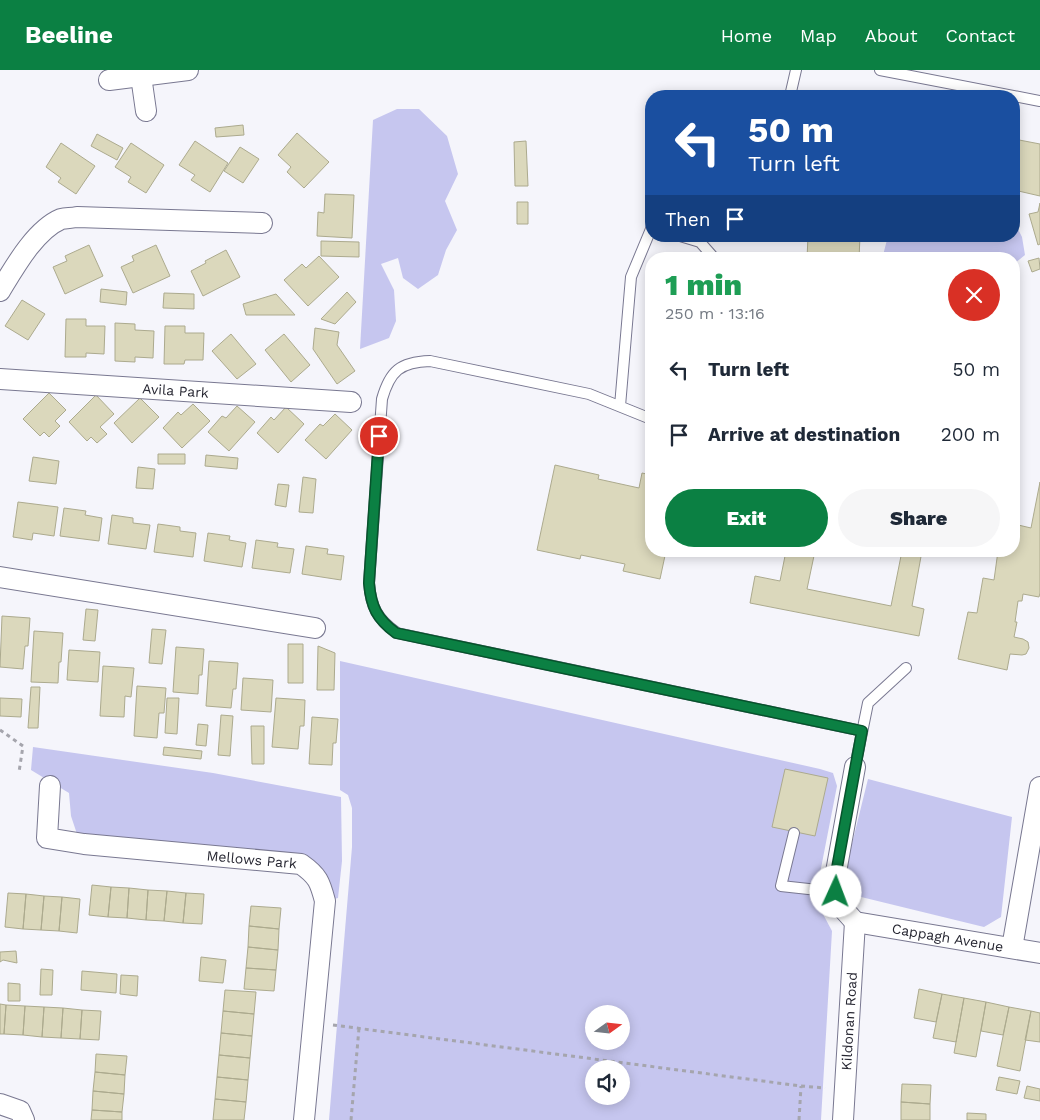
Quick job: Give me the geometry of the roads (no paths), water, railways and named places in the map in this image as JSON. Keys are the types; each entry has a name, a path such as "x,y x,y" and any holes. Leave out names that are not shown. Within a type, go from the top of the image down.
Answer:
{"street":[{"path":"109,80 188,70"},
{"path":"142,76 146,111"},
{"path":"0,291 18,262 46,228 63,219 77,217 262,224"},
{"name":"Avila Park","path":"0,378 351,402"},
{"path":"0,577 316,628"},
{"path":"855,767 834,884 838,903 855,922"},
{"name":"Mellows Park","path":"50,786 47,838 84,844 301,864 314,873 321,883 325,901 304,1120"},
{"path":"1012,948 1040,787"},
{"name":"Cappagh Avenue","path":"855,922 1040,953"},
{"name":"Kildonan Road","path":"843,1120 855,922"},
{"path":"0,1104 20,1111 24,1120"}],"lane":[{"path":"791,90 796,70"},
{"path":"880,70 983,90"},
{"path":"1020,97 1040,101"},
{"path":"620,406 631,277 646,242"},
{"path":"700,242 709,252"},
{"path":"645,416 577,390 430,361 413,362 398,369 387,381 382,399 369,583 370,597 375,611 384,624 396,633 862,731"},
{"path":"855,767 868,703 906,668"},
{"path":"794,832 781,886 836,892"}]}
